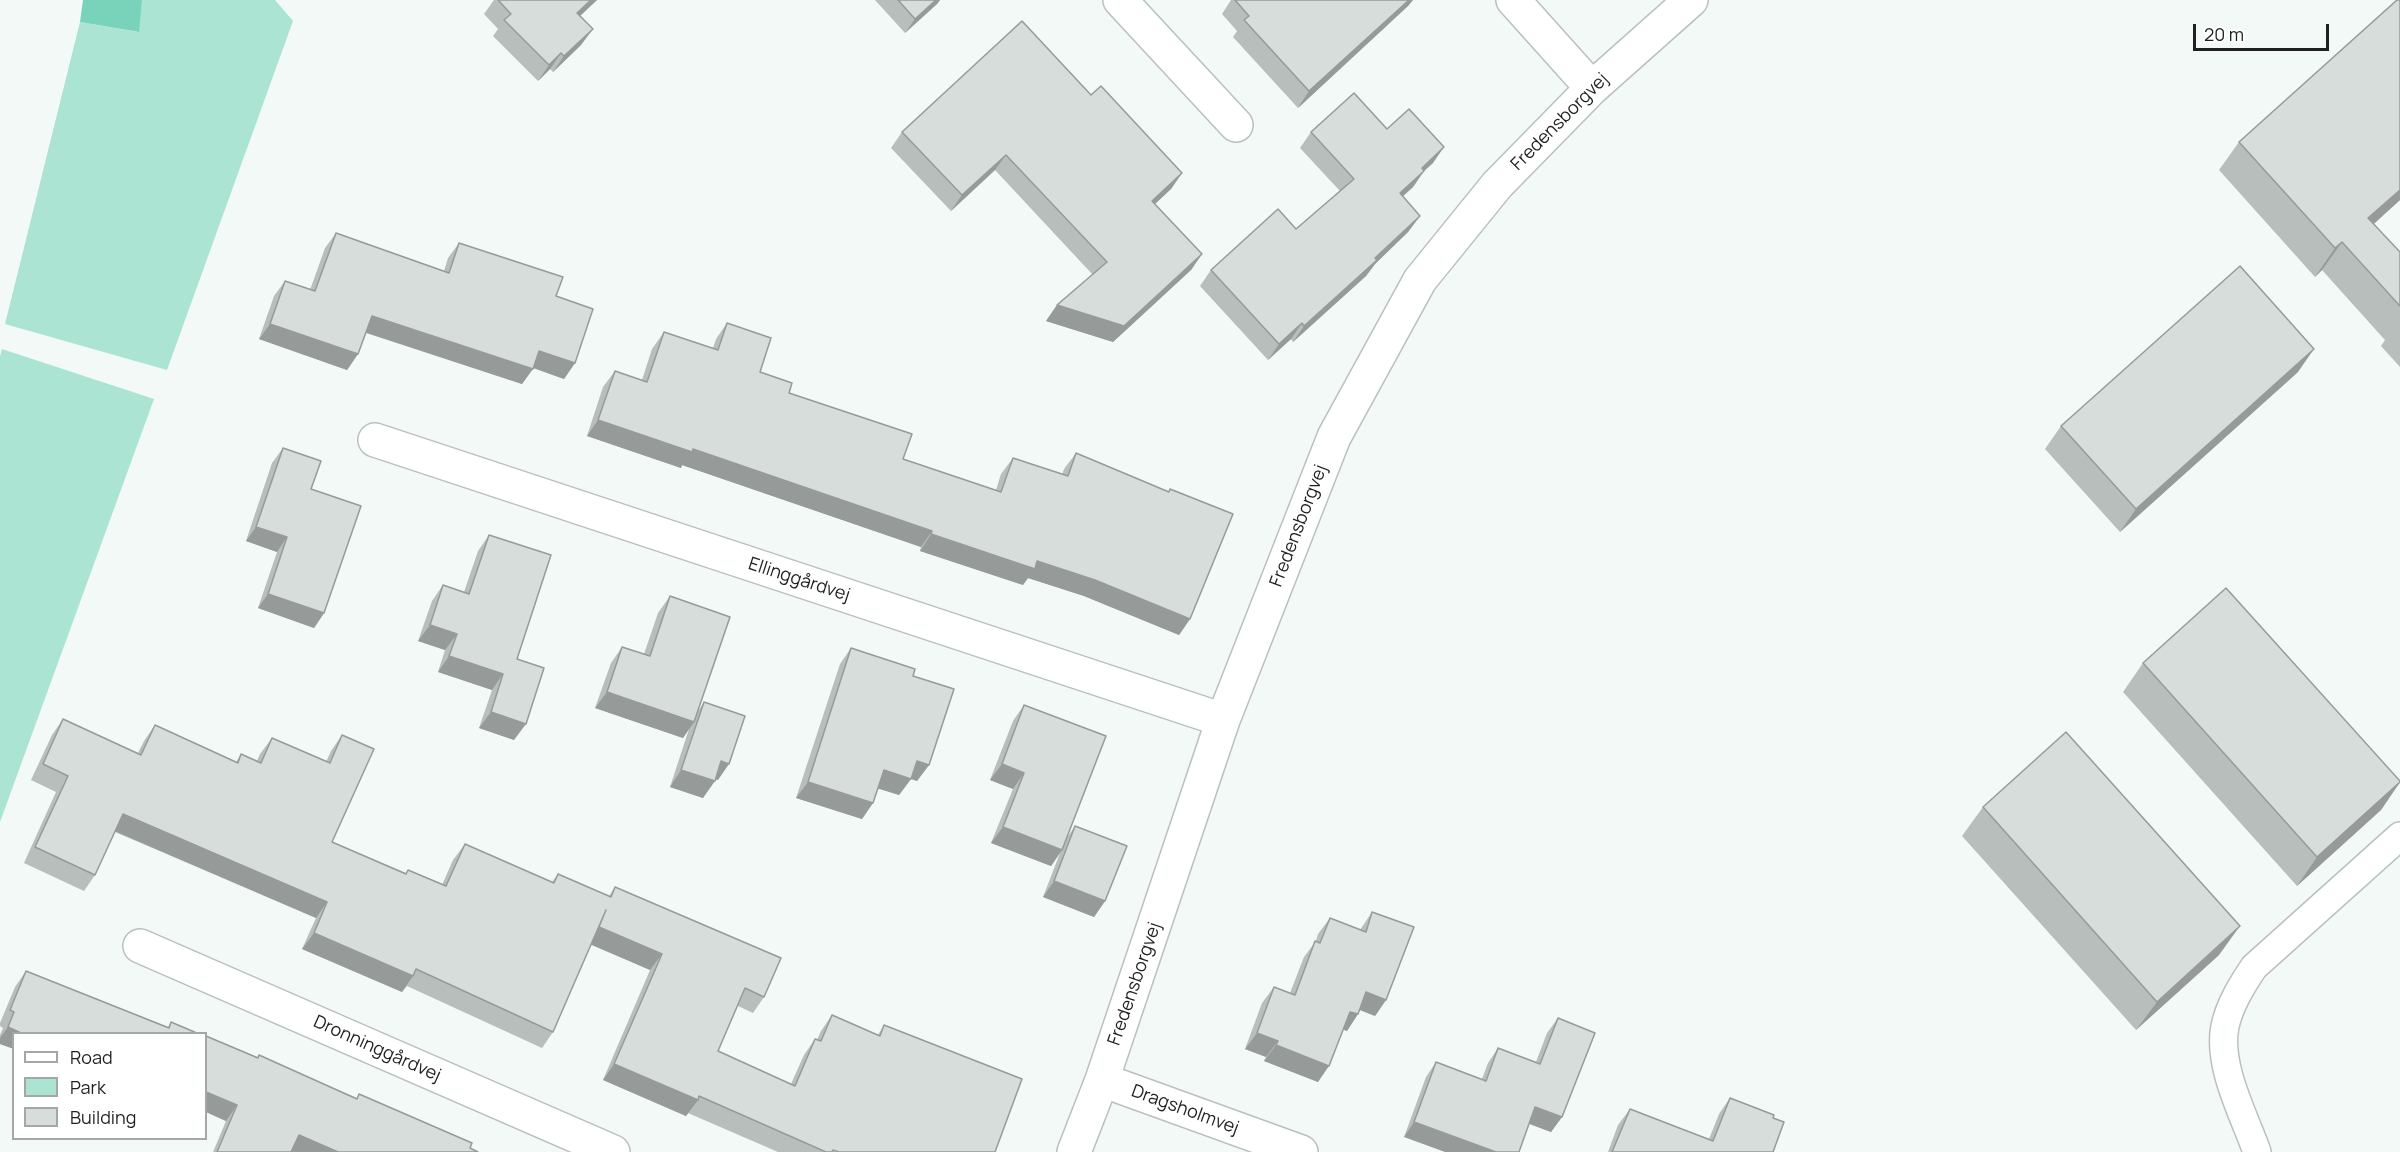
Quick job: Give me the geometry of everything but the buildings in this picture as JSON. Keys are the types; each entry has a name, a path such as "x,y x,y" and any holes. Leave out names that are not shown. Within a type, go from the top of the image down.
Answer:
{"street":[{"path":"1120,0 1236,125"},
{"path":"1513,0 1592,88"},
{"name":"Fredensborgvej","path":"1074,1152 1102,1080 1223,720 1334,437 1420,280 1497,185 1592,88 1690,0"},
{"name":"Ellinggårdvej","path":"375,440 1223,720"},
{"name":"Dronninggårdvej","path":"140,946 613,1152"},
{"name":"Dragsholmvej","path":"1102,1080 1301,1152"}],"lane":[{"path":"2257,1152 2231,1078 2225,1053 2225,1026 2236,994 2254,967 2400,836"}],"green space":[{"path":"83,0 142,0 139,32 80,22"},
{"path":"142,0 275,0 293,21 167,370 5,324 80,22 138,32"},
{"path":"2,349 154,399 0,822 0,356"}]}
